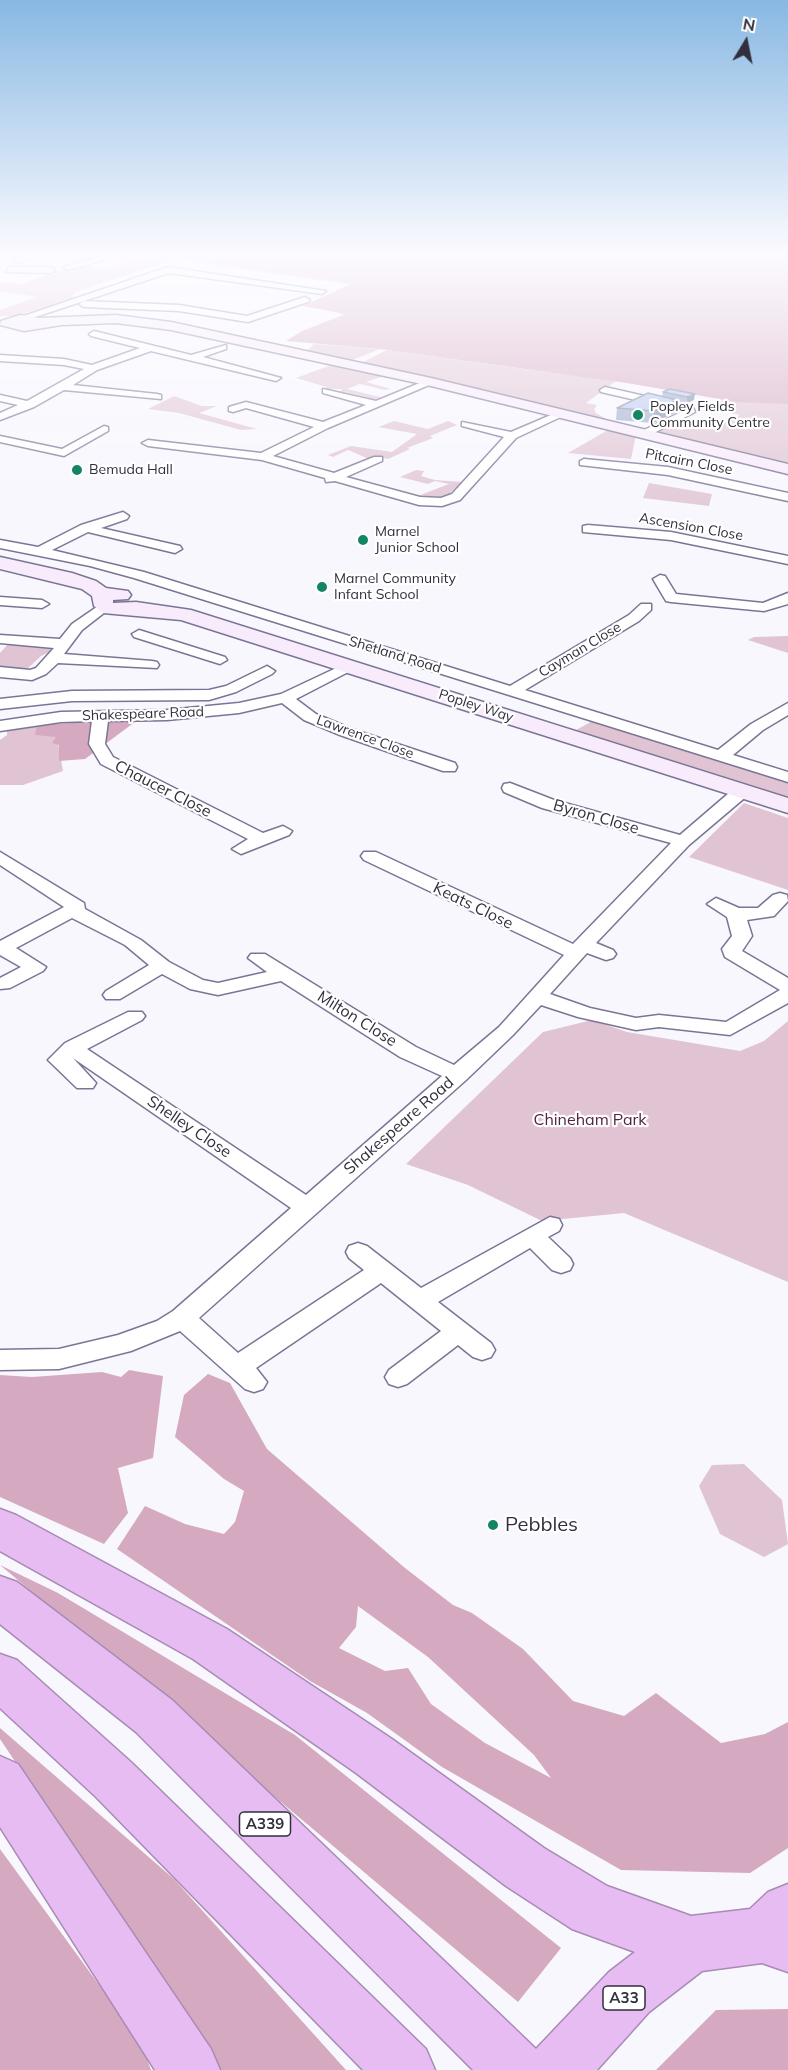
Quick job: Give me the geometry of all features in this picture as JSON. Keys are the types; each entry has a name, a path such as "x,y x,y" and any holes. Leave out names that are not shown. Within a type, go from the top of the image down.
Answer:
{"highway":[{"path":"0,1528 210,1644 374,1756 525,1867 592,1909 691,1944 779,1930"},
{"name":"A339","path":"0,1596 154,1716 546,2067"},
{"path":"0,1676 114,1780 405,2070"},
{"path":"0,1781 190,2070"},
{"name":"A33","path":"546,2067 629,1992 691,1944"}],"street":[{"path":"0,417 29,400 63,387 93,368 145,350"},
{"path":"150,350 276,378"},
{"path":"191,358 215,350"},
{"path":"278,350 431,382 788,469"},
{"path":"0,358 64,362 93,368"},
{"path":"263,457 324,426 431,382"},
{"path":"63,387 158,397"},
{"path":"605,390 689,409 690,411 644,434"},
{"path":"332,391 376,404"},
{"path":"4,393 29,400"},
{"path":"233,409 246,405 324,426"},
{"path":"148,443 263,457 331,479 419,501 446,501 456,496 512,436 562,414"},
{"path":"466,424 512,436"},
{"path":"0,439 63,453 104,429"},
{"path":"331,479 378,459"},
{"name":"Pitcairn Close","path":"583,462 668,471 788,497"},
{"path":"41,551 86,528 123,516"},
{"path":"86,528 175,549"},
{"name":"Ascension Close","path":"588,529 666,535 788,560"},
{"name":"Shetland Road","path":"0,544 41,551 148,578 788,777"},
{"name":"Popley Way","path":"0,563 65,577 89,585 119,602 163,610 264,638 788,806"},
{"path":"660,579 671,598 764,607 784,601 788,597"},
{"path":"0,601 42,604"},
{"path":"0,672 32,675 48,666 77,627 119,602"},
{"name":"Cayman Close","path":"512,691 634,618 650,606"},
{"path":"138,634 220,660"},
{"path":"0,639 65,644"},
{"path":"134,694 159,656 176,647"},
{"path":"55,658 152,665"},
{"name":"Shakespeare Road","path":"0,726 62,717 198,713 239,708 285,698 349,666"},
{"path":"0,704 38,698 134,694 209,695 231,689 267,671"},
{"path":"32,675 38,698"},
{"name":"Lawrence Close","path":"285,698 319,721 449,767"},
{"path":"721,756 788,708"},
{"name":"Chaucer Close","path":"101,716 96,744 107,760 263,840"},
{"name":"Byron Close","path":"510,788 548,804 683,841"},
{"name":"Shakespeare Road","path":"0,1360 59,1359 122,1344 166,1328 182,1318 305,1206 506,1031 621,903 683,841 742,791"},
{"path":"241,849 283,831"},
{"name":"Keats Close","path":"371,855 580,949 608,952"},
{"path":"0,857 77,907 1,948"},
{"path":"716,904 736,914 767,912 780,899"},
{"path":"72,910 130,942 162,966 197,985 218,989 285,975"},
{"path":"736,914 742,936 732,950 732,954 788,986"},
{"path":"1,948 36,967 3,984"},
{"name":"Milton Close","path":"257,959 408,1052 458,1075"},
{"path":"113,995 162,966"},
{"path":"538,997 585,1013 636,1024 659,1021 722,1029 740,1024 788,994"},
{"path":"85,1083 59,1060 72,1048 135,1016"},
{"name":"Shelley Close","path":"72,1048 305,1206"},
{"path":"420,1300 541,1231 561,1264"},
{"path":"358,1252 482,1350"},
{"path":"182,1318 246,1375 383,1270"},
{"path":"398,1377 458,1332"}],"green space":[{"path":"308,350 378,350 350,361 306,352"},
{"path":"387,350 553,373 468,350 788,350 788,464 660,433 657,430 663,427 683,430 685,428 678,426 686,421 715,428 740,415 709,408 723,400 717,398 616,381 586,403 597,405 594,409 596,413 611,422 361,363"},
{"path":"331,365 384,376 366,382 391,389 385,390 360,384 347,389 384,398 367,400 369,398 345,392 340,393 342,389 323,389 327,387 296,378"},
{"path":"174,396 202,406 217,406 199,413 257,429 241,430 179,413 148,409"},
{"path":"394,421 428,429 448,421 457,425 430,436 433,438 407,448 410,449 388,459 376,456 369,459 348,450 333,457 328,455 351,446 392,452 417,434 378,427"},
{"path":"608,430 636,435 631,459 568,453"},
{"path":"416,470 424,471 421,476 435,480 462,482 450,493 452,495 443,500 415,497 449,484 435,481 428,484 400,477"},
{"path":"649,483 712,494 709,506 643,498"},
{"path":"788,636 788,653 748,640 754,637"},
{"path":"8,644 60,647 41,656 26,670 0,667 0,653"},
{"path":"598,718 788,777 788,800 576,730"},
{"path":"37,725 57,737 63,771 23,785 0,785 0,740 7,735 7,727"},
{"path":"744,803 788,818 788,890 689,857"},
{"name":"Chineham Park","path":"592,1020 627,1032 740,1051 764,1041 788,1021 788,1282 624,1213 542,1221 468,1185 406,1164 543,1032"},
{"path":"744,1464 782,1500 788,1544 764,1557 720,1534 699,1486 712,1465"}],"shaded area":[{"path":"384,350 788,350 788,404 737,402 627,383"},
{"path":"139,719 85,759 59,761 59,745 52,743 56,737 35,735 37,725"},
{"path":"129,1370 163,1376 153,1458 118,1468 128,1513 104,1544 0,1497 0,1375 32,1377 102,1372 121,1377"},
{"path":"208,1374 230,1383 267,1449 405,1568 453,1605 472,1613 523,1649 573,1701 624,1716 656,1693 721,1743 765,1734 788,1722 788,1848 750,1873 621,1870 442,1767 367,1713 310,1681 117,1549 145,1506 185,1524 224,1534 235,1522 244,1491 224,1479 175,1437 184,1395","holes":["358,1606 428,1657 534,1755 551,1778 485,1743 431,1704 408,1668 385,1671 339,1648 356,1627"]},
{"path":"0,1565 58,1593 295,1735 561,1948 518,2002"},
{"path":"0,1728 174,1879 346,2070 221,2070 0,1739"},
{"path":"0,1849 140,2041 151,2070 0,2070"},
{"path":"788,2009 788,2070 656,2070 716,2010"}],"building":[{"path":"670,389 695,394 687,397 663,392"},
{"path":"648,393 677,400 654,411 617,408"}],"place":[{"name":"Popley Fields Community Centre","path":"638,415"},
{"name":"Bemuda Hall","path":"77,470"},
{"name":"Marnel Junior School","path":"363,540"},
{"name":"Marnel Community Infant School","path":"322,587"},
{"name":"Pebbles","path":"493,1525"}]}
